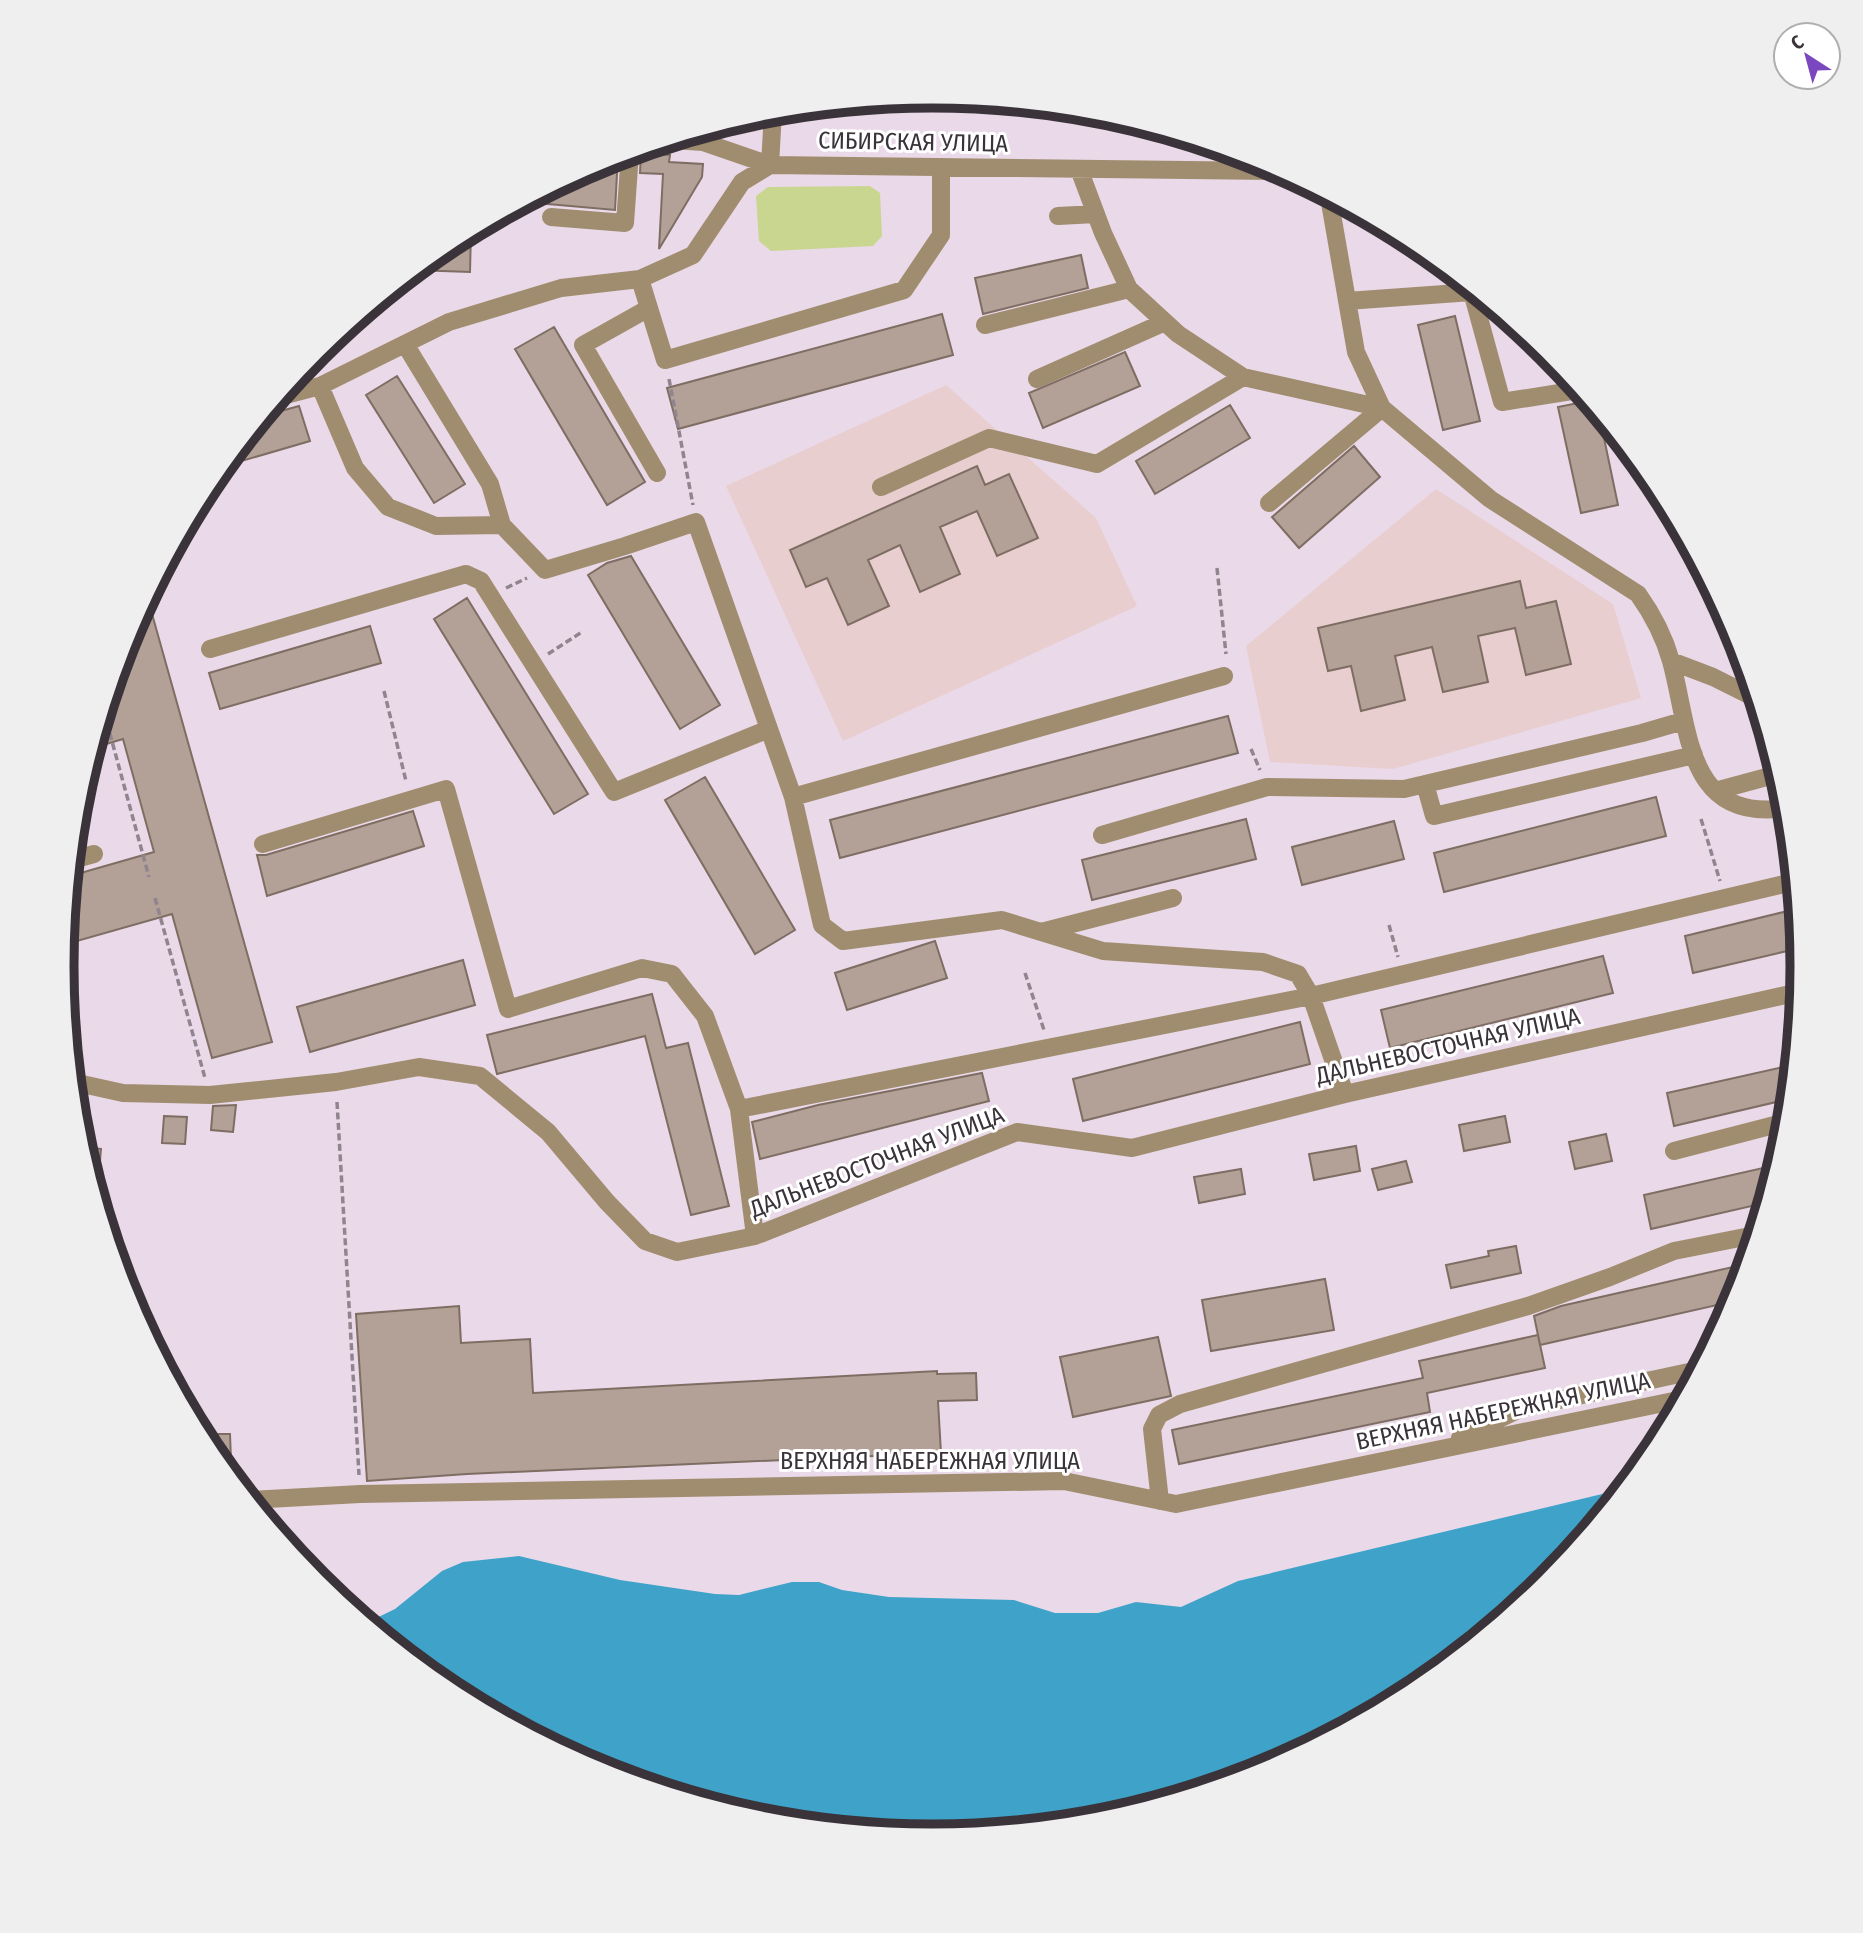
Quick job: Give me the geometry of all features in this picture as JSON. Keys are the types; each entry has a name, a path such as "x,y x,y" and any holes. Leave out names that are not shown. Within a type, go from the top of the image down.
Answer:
{"street":[{"path":"294,393 320,386 449,322 561,288 640,279 693,255 742,182 770,165 772,124"},
{"name":"СИБИРСКАЯ УЛИЦА","path":"697,142 770,165 1251,171"},
{"path":"551,217 625,223 630,164"},
{"path":"640,279 665,360 904,290 941,235 942,167"},
{"path":"1079,169 1129,289 1178,334 1243,377 1382,408"},
{"path":"1331,207 1356,352 1382,408 1490,499 1638,594 1655,617 1671,661 1683,721 1694,755 1709,786 1732,804 1766,811 1775,810"},
{"path":"1058,216 1096,214"},
{"path":"985,325 1129,289"},
{"path":"1347,300 1462,293"},
{"path":"1475,303 1502,402 1568,392"},
{"path":"649,308 583,345 657,473"},
{"path":"1037,379 1165,322"},
{"path":"405,344 490,484 502,525 545,570 625,547 696,522 793,797 822,925 843,941 1002,920 1103,951 1263,962 1298,974 1311,996 1345,1094"},
{"path":"881,487 989,438 1097,464 1243,377"},
{"path":"320,386 355,468 388,506 436,526 502,525"},
{"path":"1269,503 1382,408"},
{"path":"210,649 466,574 481,581 614,792 769,729"},
{"path":"1671,661 1745,693"},
{"path":"793,797 1224,676"},
{"path":"1102,835 1267,787 1404,789 1683,721"},
{"path":"1425,784 1434,816 1694,755"},
{"path":"1715,791 1768,777"},
{"path":"263,844 446,789 508,1009 642,968 672,974 705,1016 739,1109 755,1236"},
{"path":"81,858 94,854"},
{"path":"739,1109 1311,996 1785,884"},
{"path":"1041,932 1173,898"},
{"name":"ДАЛЬНЕВОСТОЧНАЯ УЛИЦА","path":"82,1084 123,1093 210,1095 336,1082 419,1067 480,1076 548,1132 607,1202 645,1241 677,1252 755,1236 1017,1132 1132,1148 1345,1094 1789,994"},
{"path":"1674,1151 1774,1125"},
{"path":"1160,1501 1152,1429 1159,1415 1180,1404 1528,1306 1610,1278 1674,1251 1746,1237"},
{"path":"1432,1451 1522,1408 1687,1372"},
{"name":"ВЕРХНЯЯ НАБЕРЕЖНАЯ УЛИЦА","path":"259,1499 360,1494 1064,1480 1176,1504 1672,1401"}],"path":[{"path":"665,360 696,522"},
{"path":"1217,568 1226,653"},
{"path":"490,595 545,570"},
{"path":"533,663 582,632"},
{"path":"384,691 408,786"},
{"path":"108,727 149,877"},
{"path":"1701,819 1726,898"},
{"path":"155,898 210,1095"},
{"path":"1389,925 1403,974"},
{"path":"1025,973 1050,1047"},
{"path":"336,1082 360,1494"}],"shaded area":[{"path":"756,127 756,132 736,132"},
{"path":"946,385 1096,518 1137,606 843,741 726,486"},
{"path":"1436,489 1613,604 1641,698 1393,769 1270,762 1246,646"}],"green space":[{"path":"870,186 880,193 882,236 873,246 771,251 759,241 756,196 768,187"}],"water":[{"path":"1609,1492 1577,1532 1497,1612 1408,1680 1360,1710 1260,1759 1207,1779 1099,1808 988,1823 875,1823 820,1817 764,1808 656,1779 603,1759 502,1710 455,1680 374,1619 395,1609 442,1571 463,1562 519,1556 620,1580 715,1594 739,1595 792,1582 819,1582 842,1590 889,1597 1014,1600 1055,1613 1098,1613 1136,1602 1181,1607 1238,1581"}],"building":[{"path":"656,154 670,155 669,162 703,164 702,177 659,249 663,174 640,173 641,160"},
{"path":"617,169 615,210 540,203"},
{"path":"471,243 470,272 431,271"},
{"path":"1081,255 1088,288 983,314 975,278"},
{"path":"942,314 953,355 678,429 667,388"},
{"path":"1455,316 1480,421 1443,430 1418,325"},
{"path":"554,327 645,482 607,505 515,349"},
{"path":"1125,352 1140,386 1043,428 1029,393"},
{"path":"397,376 465,484 434,503 366,395"},
{"path":"1579,403 1603,433 1618,505 1581,513 1558,407"},
{"path":"1230,405 1250,438 1155,494 1136,461"},
{"path":"299,406 310,441 238,462 251,444 277,412"},
{"path":"1354,446 1380,477 1299,548 1272,517"},
{"path":"977,466 985,485 1009,474 1038,538 997,556 977,511 940,527 960,574 920,592 900,545 868,560 889,606 848,625 827,578 806,587 790,550"},
{"path":"631,556 720,705 680,729 588,575 607,563"},
{"path":"1520,581 1526,608 1556,601 1571,664 1526,675 1515,628 1478,636 1488,682 1443,692 1432,647 1395,656 1405,700 1361,711 1351,666 1328,671 1318,628"},
{"path":"467,598 588,794 554,814 434,619"},
{"path":"151,611 272,1042 212,1058 172,914 74,942 79,873 154,852 123,739 103,745 119,691"},
{"path":"370,626 381,663 220,709 209,673"},
{"path":"1228,716 1238,753 840,858 830,820"},
{"path":"705,777 795,930 755,954 665,800"},
{"path":"1656,797 1666,836 1444,892 1434,853"},
{"path":"413,811 424,846 267,896 257,855 266,855"},
{"path":"1246,819 1256,859 1092,900 1082,860"},
{"path":"1394,821 1404,859 1302,885 1292,847"},
{"path":"1788,911 1789,950 1693,973 1685,936"},
{"path":"935,941 947,978 847,1010 835,973"},
{"path":"1603,956 1613,993 1390,1048 1381,1010"},
{"path":"463,960 475,1005 310,1052 297,1007"},
{"path":"652,994 666,1048 688,1043 729,1206 691,1215 645,1036 497,1074 487,1035"},
{"path":"1300,1022 1310,1064 1083,1121 1073,1079"},
{"path":"1783,1067 1778,1102 1674,1126 1667,1093"},
{"path":"982,1073 989,1101 760,1159 752,1122 818,1105"},
{"path":"236,1105 233,1132 211,1130 213,1106"},
{"path":"164,1116 187,1117 185,1144 162,1143"},
{"path":"1505,1116 1510,1142 1464,1151 1459,1125"},
{"path":"1606,1134 1612,1161 1575,1169 1569,1142"},
{"path":"1356,1146 1360,1171 1314,1180 1309,1154"},
{"path":"93,1148 101,1149 99,1172"},
{"path":"1406,1161 1412,1182 1378,1190 1372,1169"},
{"path":"1765,1167 1755,1205 1651,1229 1644,1195"},
{"path":"1241,1169 1245,1194 1199,1203 1194,1177"},
{"path":"1516,1246 1521,1273 1451,1288 1446,1265 1489,1256 1488,1251"},
{"path":"1735,1267 1720,1304 1540,1345 1534,1316 1561,1306"},
{"path":"1325,1279 1334,1330 1211,1351 1202,1300"},
{"path":"459,1306 461,1343 530,1339 533,1393 937,1371 937,1374 976,1373 977,1400 938,1401 941,1453 467,1474 367,1481 356,1314"},
{"path":"1538,1335 1545,1368 1427,1393 1430,1412 1179,1464 1172,1430 1423,1378 1419,1361"},
{"path":"1158,1337 1171,1396 1073,1417 1060,1357"},
{"path":"212,1434 230,1434 231,1460 218,1443"}]}
